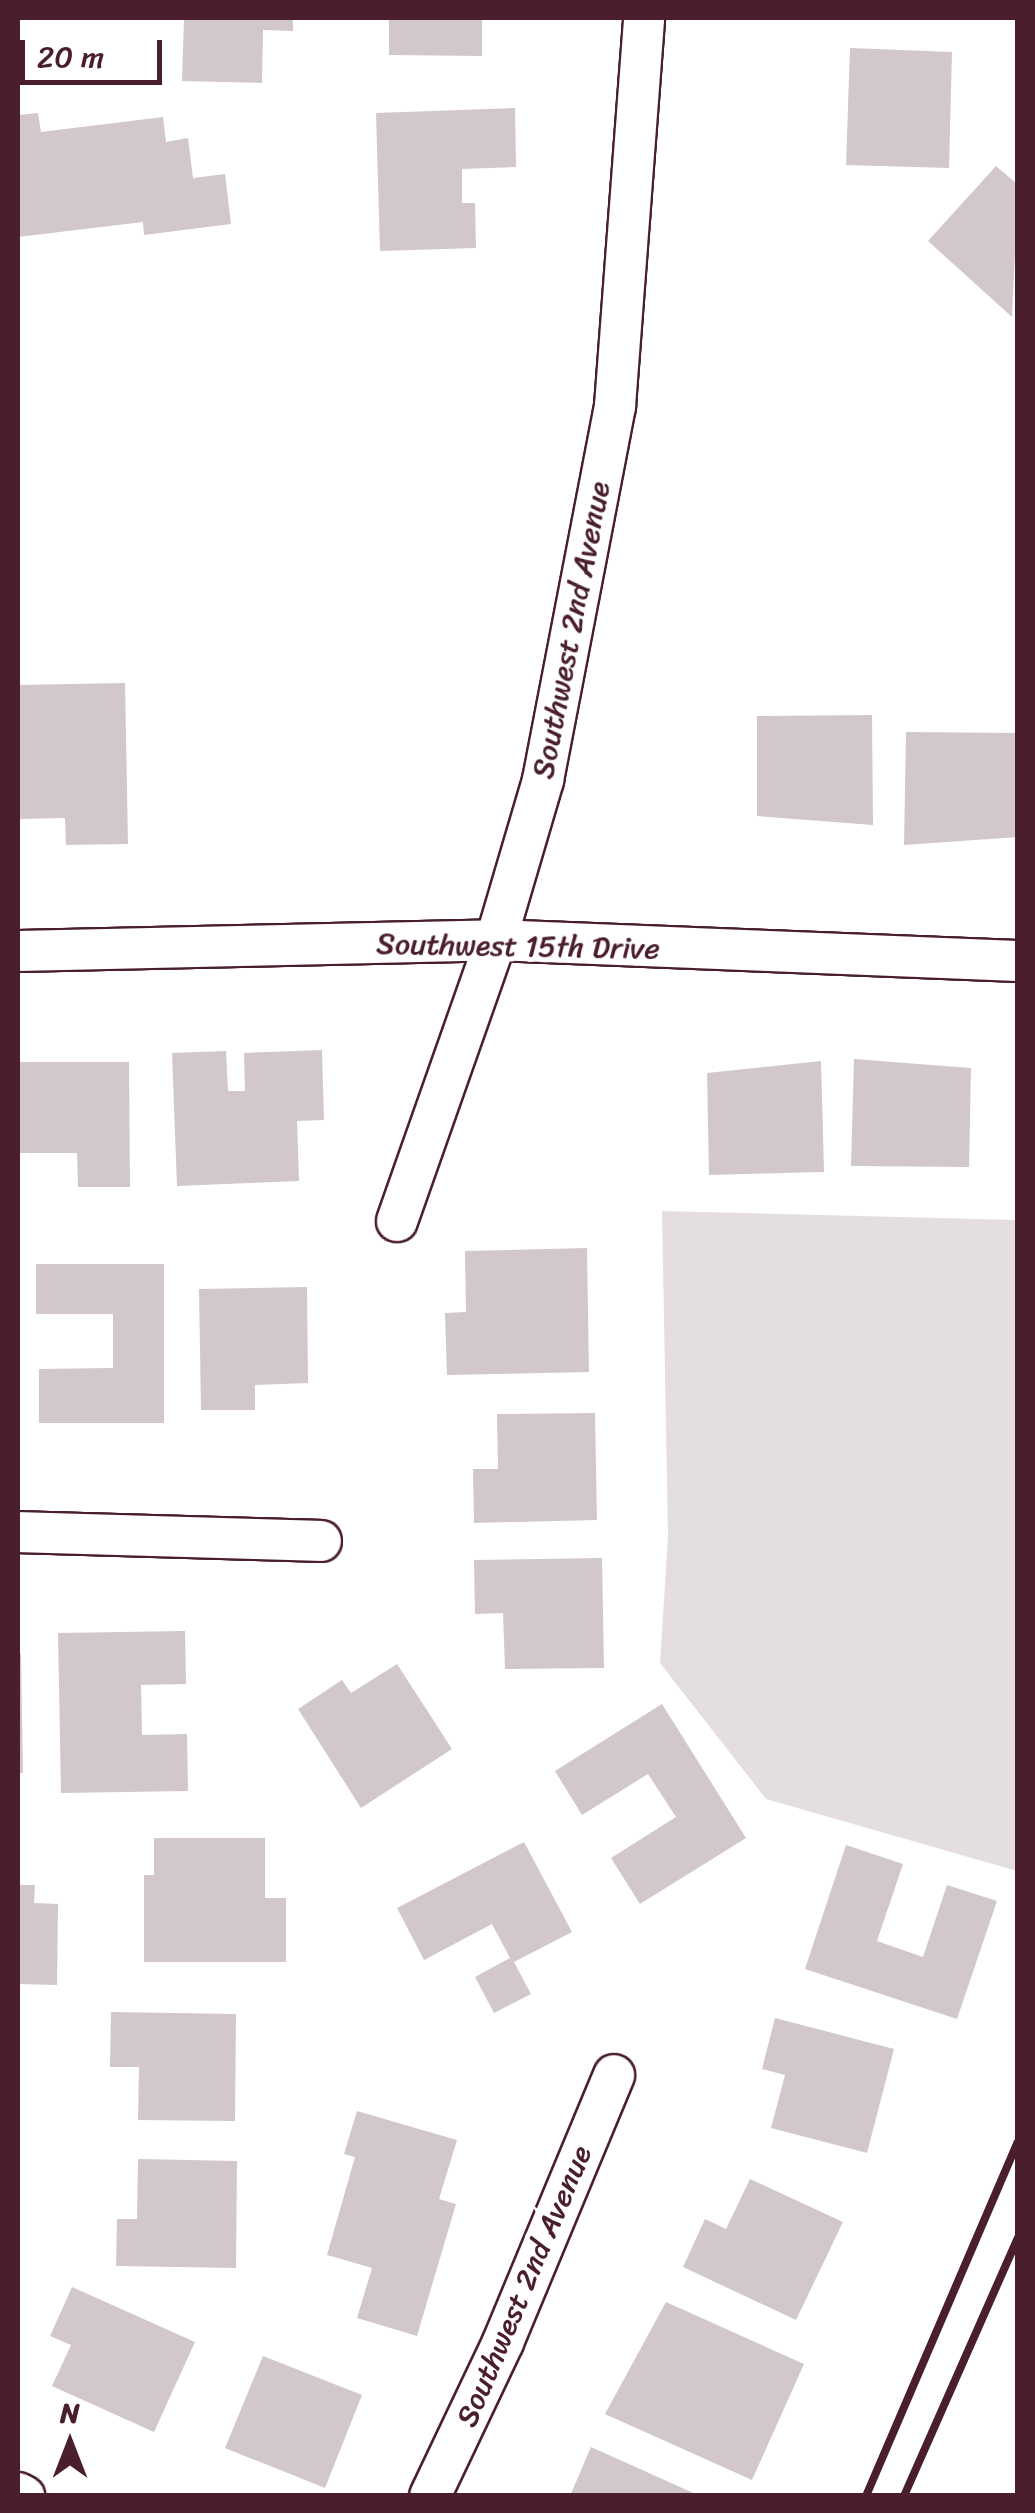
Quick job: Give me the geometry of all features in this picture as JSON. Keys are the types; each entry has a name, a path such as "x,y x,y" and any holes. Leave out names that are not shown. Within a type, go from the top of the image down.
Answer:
{"street":[{"name":"Southwest 2nd Avenue","path":"397,1221 496,940 544,780 615,406 644,18"},
{"name":"Southwest 15th Drive","path":"18,951 496,940 1018,961"},
{"path":"18,1532 321,1541"},
{"name":"Southwest 2nd Avenue","path":"430,2496 503,2342 614,2075"}],"shaded area":[{"path":"662,1211 1017,1220 1017,1871 766,1799 660,1663 668,1537"}],"building":[{"path":"184,18 293,18 293,31 263,30 262,83 182,81"},
{"path":"389,18 482,18 482,56 389,55"},
{"path":"850,48 952,52 949,168 846,165"},
{"path":"515,108 516,167 462,169 462,203 475,203 476,248 380,251 376,113"},
{"path":"38,113 41,132 163,117 166,142 188,138 193,178 225,174 231,224 144,235 143,222 18,237 18,115"},
{"path":"996,166 1018,185 1012,317 928,241"},
{"path":"125,683 128,844 66,845 65,818 18,819 18,685"},
{"path":"872,715 873,825 757,816 757,716"},
{"path":"906,732 1018,733 1018,837 904,845"},
{"path":"322,1050 324,1120 297,1121 299,1181 177,1186 172,1053 226,1051 228,1091 245,1091 244,1053"},
{"path":"854,1059 971,1068 969,1167 851,1166"},
{"path":"821,1061 824,1172 709,1175 707,1073"},
{"path":"18,1062 129,1062 130,1187 78,1187 77,1153 18,1153"},
{"path":"587,1248 589,1372 447,1375 445,1313 466,1312 465,1251"},
{"path":"36,1264 164,1264 164,1423 39,1423 39,1369 113,1368 113,1314 36,1314"},
{"path":"307,1287 308,1383 255,1385 255,1410 201,1410 199,1289"},
{"path":"595,1413 597,1520 474,1523 473,1469 498,1469 497,1414"},
{"path":"602,1558 604,1668 505,1669 503,1613 475,1614 474,1560"},
{"path":"185,1631 186,1684 141,1685 142,1735 187,1734 188,1791 61,1793 58,1633"},
{"path":"21,1654 23,1773 18,1773"},
{"path":"397,1664 452,1749 361,1808 298,1709 342,1680 351,1693"},
{"path":"662,1704 746,1838 640,1904 611,1858 676,1817 648,1774 582,1815 555,1771"},
{"path":"154,1838 265,1838 265,1898 286,1898 286,1962 144,1962 144,1875 154,1875"},
{"path":"524,1842 572,1932 514,1962 531,1994 494,2013 475,1977 510,1958 492,1924 424,1960 397,1908"},
{"path":"846,1845 903,1864 877,1941 923,1957 947,1885 997,1901 957,2019 805,1969"},
{"path":"18,1885 35,1885 34,1903 58,1904 57,1985 18,1984"},
{"path":"111,2012 236,2014 235,2121 138,2120 139,2067 110,2067"},
{"path":"775,2018 894,2049 867,2153 771,2128 785,2075 762,2069"},
{"path":"357,2111 457,2140 439,2199 456,2204 417,2336 357,2318 372,2268 327,2255 355,2157 344,2154"},
{"path":"138,2159 237,2161 236,2268 116,2266 117,2219 137,2219"},
{"path":"750,2179 843,2222 796,2320 683,2267 705,2219 726,2229"},
{"path":"72,2287 195,2342 154,2432 52,2386 71,2345 50,2336"},
{"path":"666,2302 804,2364 752,2480 605,2414"},
{"path":"263,2356 362,2395 325,2488 225,2448"},
{"path":"591,2447 700,2496 570,2496"}],"railway":[{"path":"866,2496 1018,2142"},
{"path":"904,2496 1018,2237"}]}
